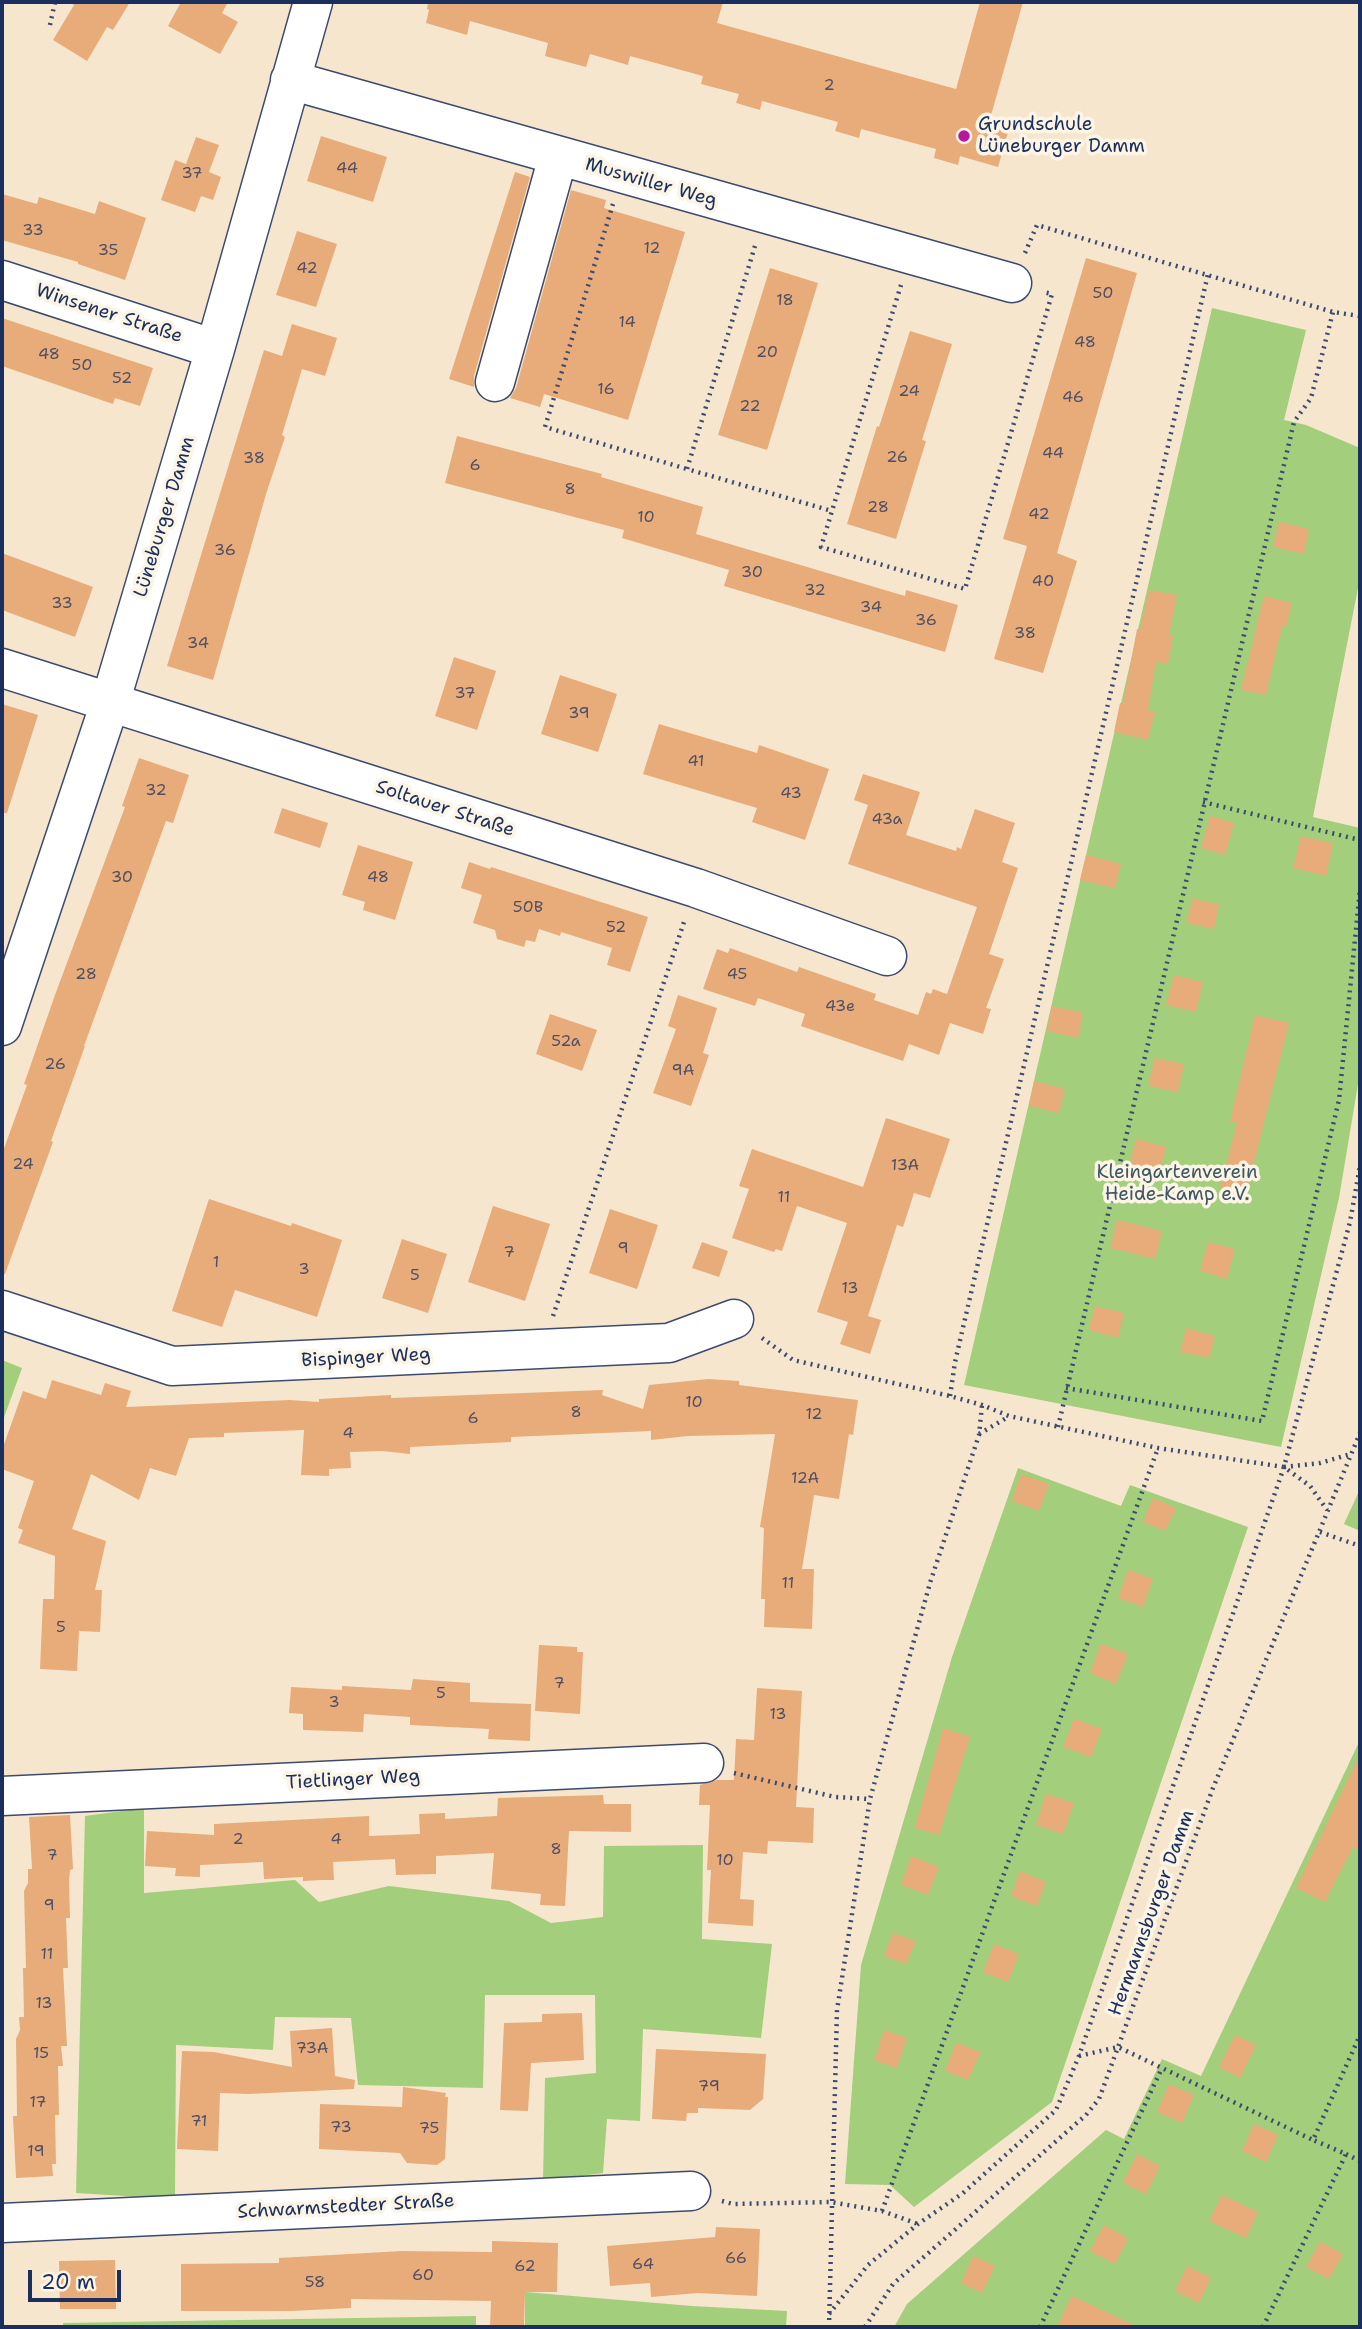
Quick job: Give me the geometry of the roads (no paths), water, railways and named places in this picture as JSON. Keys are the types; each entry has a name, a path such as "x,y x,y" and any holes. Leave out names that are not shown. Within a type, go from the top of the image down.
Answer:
{"street":[{"name":"Lüneburger Damm","path":"2,1027 110,703 215,349 313,2"},
{"name":"Muswiller Weg","path":"290,80 1012,283"},
{"path":"495,382 558,157"},
{"name":"Winsener Straße","path":"2,280 215,349"},
{"name":"Soltauer Straße","path":"2,668 696,888 887,956"},
{"name":"Bispinger Weg","path":"2,1310 172,1366 669,1343 734,1319"},
{"name":"Tietlinger Weg","path":"2,1796 704,1763"},
{"name":"Schwarmstedter Straße","path":"2,2223 691,2191"}],"place":[{"name":"Grundschule Lüneburger Damm","path":"964,136"}],"park label":[{"name":"Kleingartenverein Heide-Kamp e.V.","path":"1177,1184"}]}
